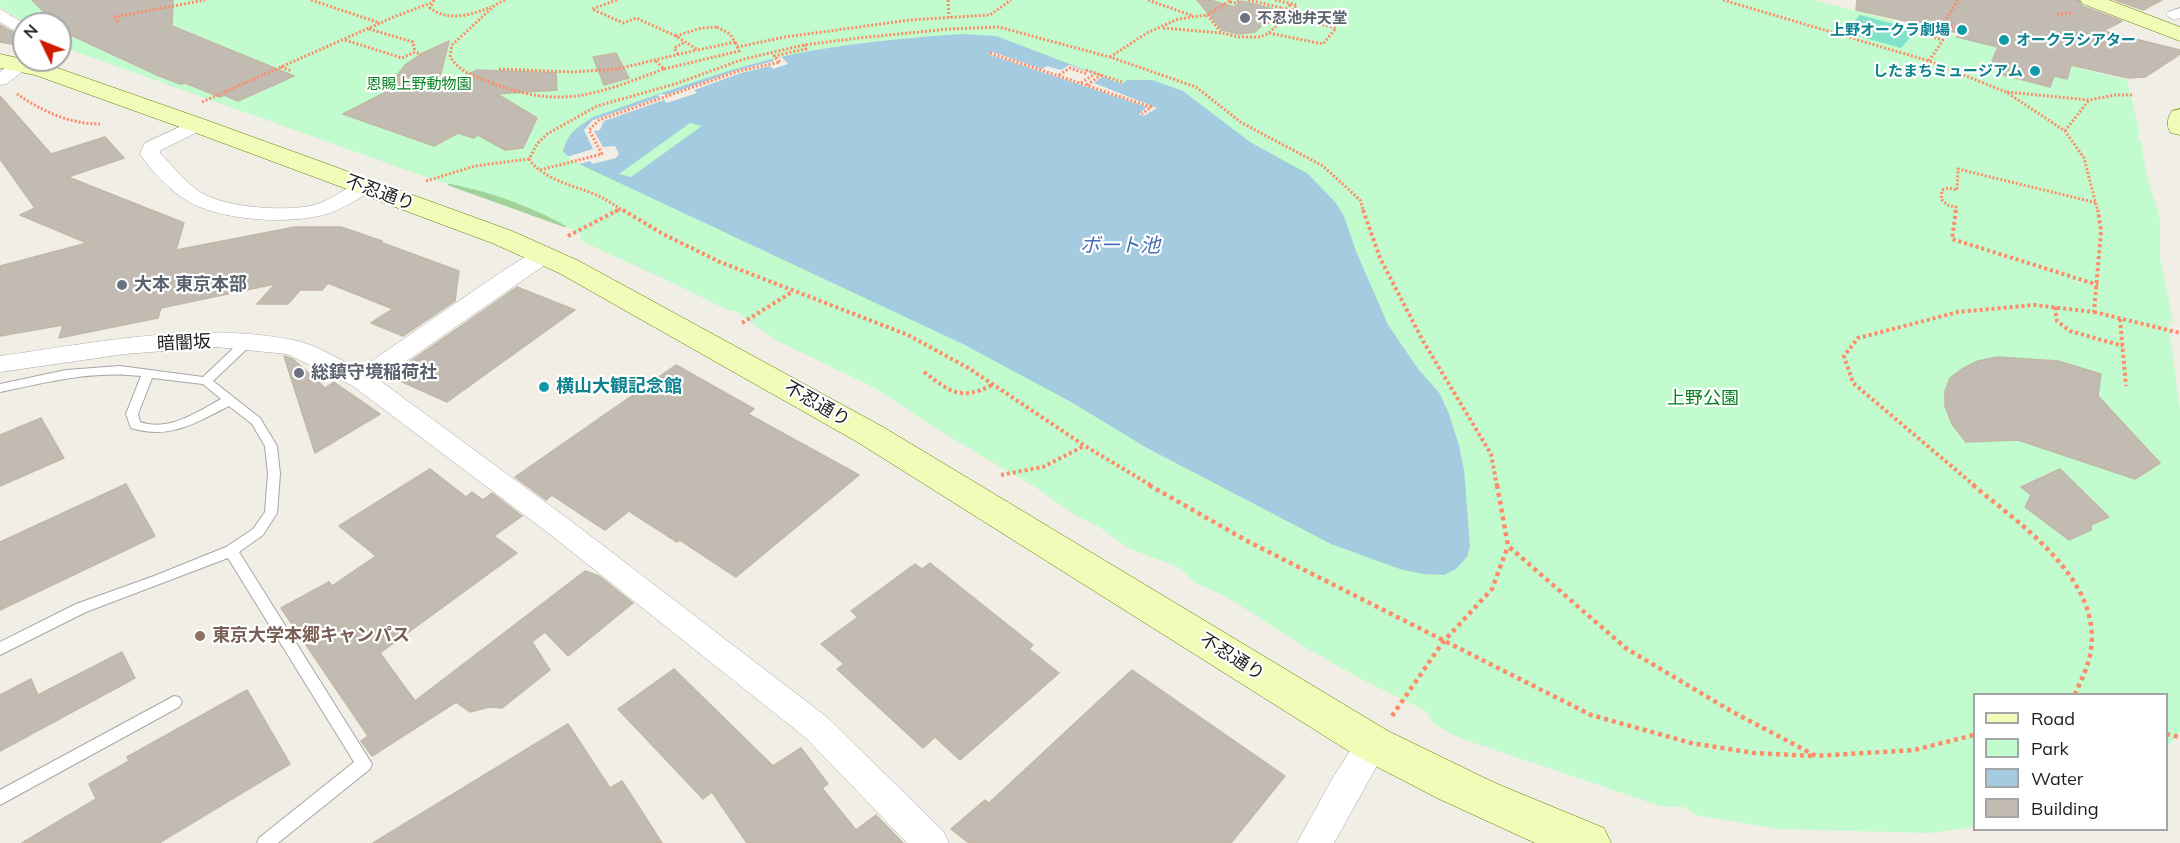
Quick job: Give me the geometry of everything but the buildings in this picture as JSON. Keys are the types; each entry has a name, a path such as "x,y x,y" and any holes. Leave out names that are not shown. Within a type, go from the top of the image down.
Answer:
{"main road":[{"path":"2090,0 2178,20"},
{"path":"2132,0 2178,20"},
{"name":"不忍通り","path":"13,72 199,114 364,187 502,237 556,246 871,435 1373,744 1427,774 1514,815 1588,843"},
{"path":"2180,116 2180,128"}],"street":[{"path":"199,114 152,147 150,154 192,195 204,202 248,212 311,212 333,205 364,187"},
{"path":"362,380 556,246"},
{"name":"暗闇坂","path":"0,364 125,346 216,340 292,346 362,380 561,528 818,728 919,839"},
{"path":"1315,843 1373,744"}],"lane":[{"path":"206,381 246,343"},
{"path":"0,388 66,374 120,370 206,381 256,421 271,446 274,474 271,513 258,532 231,550 159,580 81,608 0,649"},
{"path":"148,374 132,414 135,425 146,430 167,428 190,420 230,400"},
{"path":"231,550 364,764 265,843"},
{"path":"0,798 174,702"}],"path":[{"path":"118,22 116,17 205,0"},
{"path":"311,0 381,23"},
{"path":"503,0 452,45 450,57 457,68 465,73 531,96 564,99 600,91 664,69 739,51 730,33 714,25 676,36"},
{"path":"617,0 592,9 623,23 636,18 676,36 698,50"},
{"path":"948,0 949,17"},
{"path":"736,47 785,37 949,17 990,15 1011,0"},
{"path":"1148,0 1195,17"},
{"path":"1106,63 1147,33 1178,20 1207,15 1230,1 1236,3 1240,0"},
{"path":"1248,0 1283,8 1268,22 1271,23 1292,4"},
{"path":"1262,5 1267,0"},
{"path":"1160,27 1222,33 1239,37 1260,37 1269,33 1297,5 1275,0"},
{"path":"1723,0 1929,61 2006,92 2065,131 2084,158 2097,203 2101,231 2094,312"},
{"path":"1944,40 1917,33 1920,30 1936,35 1958,0"},
{"path":"199,114 251,80 432,1"},
{"path":"432,1 430,8 434,12 450,16 471,14 495,5"},
{"path":"1207,15 1222,33"},
{"path":"1269,33 1323,44 1336,28 1286,16"},
{"path":"1929,61 1953,25 1944,22"},
{"path":"529,159 537,144 566,122 597,106 656,90 744,59 804,45 949,29 999,27 1112,58 1196,87 1242,123 1323,166 1360,200 1380,258 1423,341 1491,454 1508,546 1492,590 1443,642 1373,744"},
{"path":"369,29 413,42 415,52"},
{"path":"345,40 402,58 415,52 421,54"},
{"path":"678,54 674,48 685,41"},
{"path":"499,69 572,72 617,69 735,42"},
{"path":"540,170 602,154 589,130 599,120 740,72 780,62 774,56 806,49 804,45"},
{"path":"990,53 1151,107 1142,114"},
{"path":"656,61 664,69"},
{"path":"1115,65 1121,61"},
{"path":"281,67 292,71"},
{"path":"1058,75 1070,68 1095,72 1122,82"},
{"path":"13,72 25,100 68,119 88,124 100,123"},
{"path":"1075,81 1095,72"},
{"path":"1081,83 1095,72"},
{"path":"1086,85 1095,72"},
{"path":"245,77 251,80"},
{"path":"656,90 665,97"},
{"path":"2006,92 2089,99 2115,95 2133,96"},
{"path":"2065,131 2089,99"},
{"path":"529,159 540,170 602,197 663,234 720,262 908,335 951,358 1085,446 1249,542 1591,715 1691,743 1754,753 1816,756 1914,750 1973,735"},
{"path":"426,181 476,166 529,159"},
{"path":"2097,203 1958,170 1957,190 1942,190 1941,199 1947,205 1956,207 1952,239 2098,285"},
{"path":"556,246 620,209"},
{"path":"742,323 793,292"},
{"path":"2075,693 2091,657 2088,611 2075,583 2052,551 1853,383 1844,356 1858,338 1958,312 2034,305 2094,312 2180,333"},
{"path":"2055,307 2057,321 2070,331 2122,346"},
{"path":"2120,319 2126,386"},
{"path":"924,372 950,391 966,395 975,394 992,385"},
{"path":"1001,475 1043,467 1085,446"},
{"path":"1508,546 1627,649 1731,711 1816,756"}],"green space":[{"name":"上野公園","path":"4,0 1813,0 2127,80 2140,134 2137,135 2138,140 2141,141 2146,173 2160,219 2160,258 2173,322 2168,321 2180,410 2180,732 2168,746 2168,693 1973,693 1973,827 1929,833 1780,829 1696,815 1685,807 1660,806 1460,738 1434,724 1426,711 1306,648 1227,597 1194,582 1180,568 1128,548 1099,527 1075,515 1035,487 948,436 875,388 776,340 735,311 729,311 580,240 581,235 565,225 513,202 477,190 440,182 72,50 72,12 12,12 12,14 0,7 0,1"},
{"path":"1860,15 1917,30 1901,48 1844,32"},
{"path":"460,176 576,227 564,227 447,185"}],"water":[{"name":"ボート池","path":"962,34 996,36 1122,84 1127,80 1152,80 1183,91 1250,142 1308,174 1336,203 1344,216 1356,251 1388,325 1419,370 1440,394 1449,414 1464,470 1470,547 1467,557 1456,569 1444,575 1422,574 1400,569 1331,544 1147,448 1071,402 965,345 579,164 563,152 570,135 593,117 727,72 772,59 818,50","holes":["690,123 702,126 631,177 619,174"]}],"pier":[{"path":"993,52 1042,69 1047,66 1061,70 1069,65 1102,77 1094,83 1157,108 1144,116 1139,114 1147,107 988,54"},
{"path":"782,57 788,64 773,69 770,66 741,73 694,90 697,93 667,103 664,100 604,121 600,130 594,131 603,147 615,146 619,154 616,158 592,164 590,161 579,164 567,157 593,149 584,130 593,120 660,97 658,95 661,94 667,95"}],"place":[{"name":"不忍池弁天堂","path":"1245,18"},
{"name":"上野オークラ劇場","path":"1962,30"},
{"name":"オークラシアター","path":"2004,40"},
{"name":"したまちミュージアム","path":"2035,71"},
{"name":"大本 東京本部","path":"122,285"},
{"name":"総鎮守境稲荷社","path":"299,373"},
{"name":"横山大観記念館","path":"544,387"},
{"name":"東京大学本郷キャンパス","path":"200,636"}],"park label":[{"name":"恩賜上野動物園","path":"419,84"}]}
